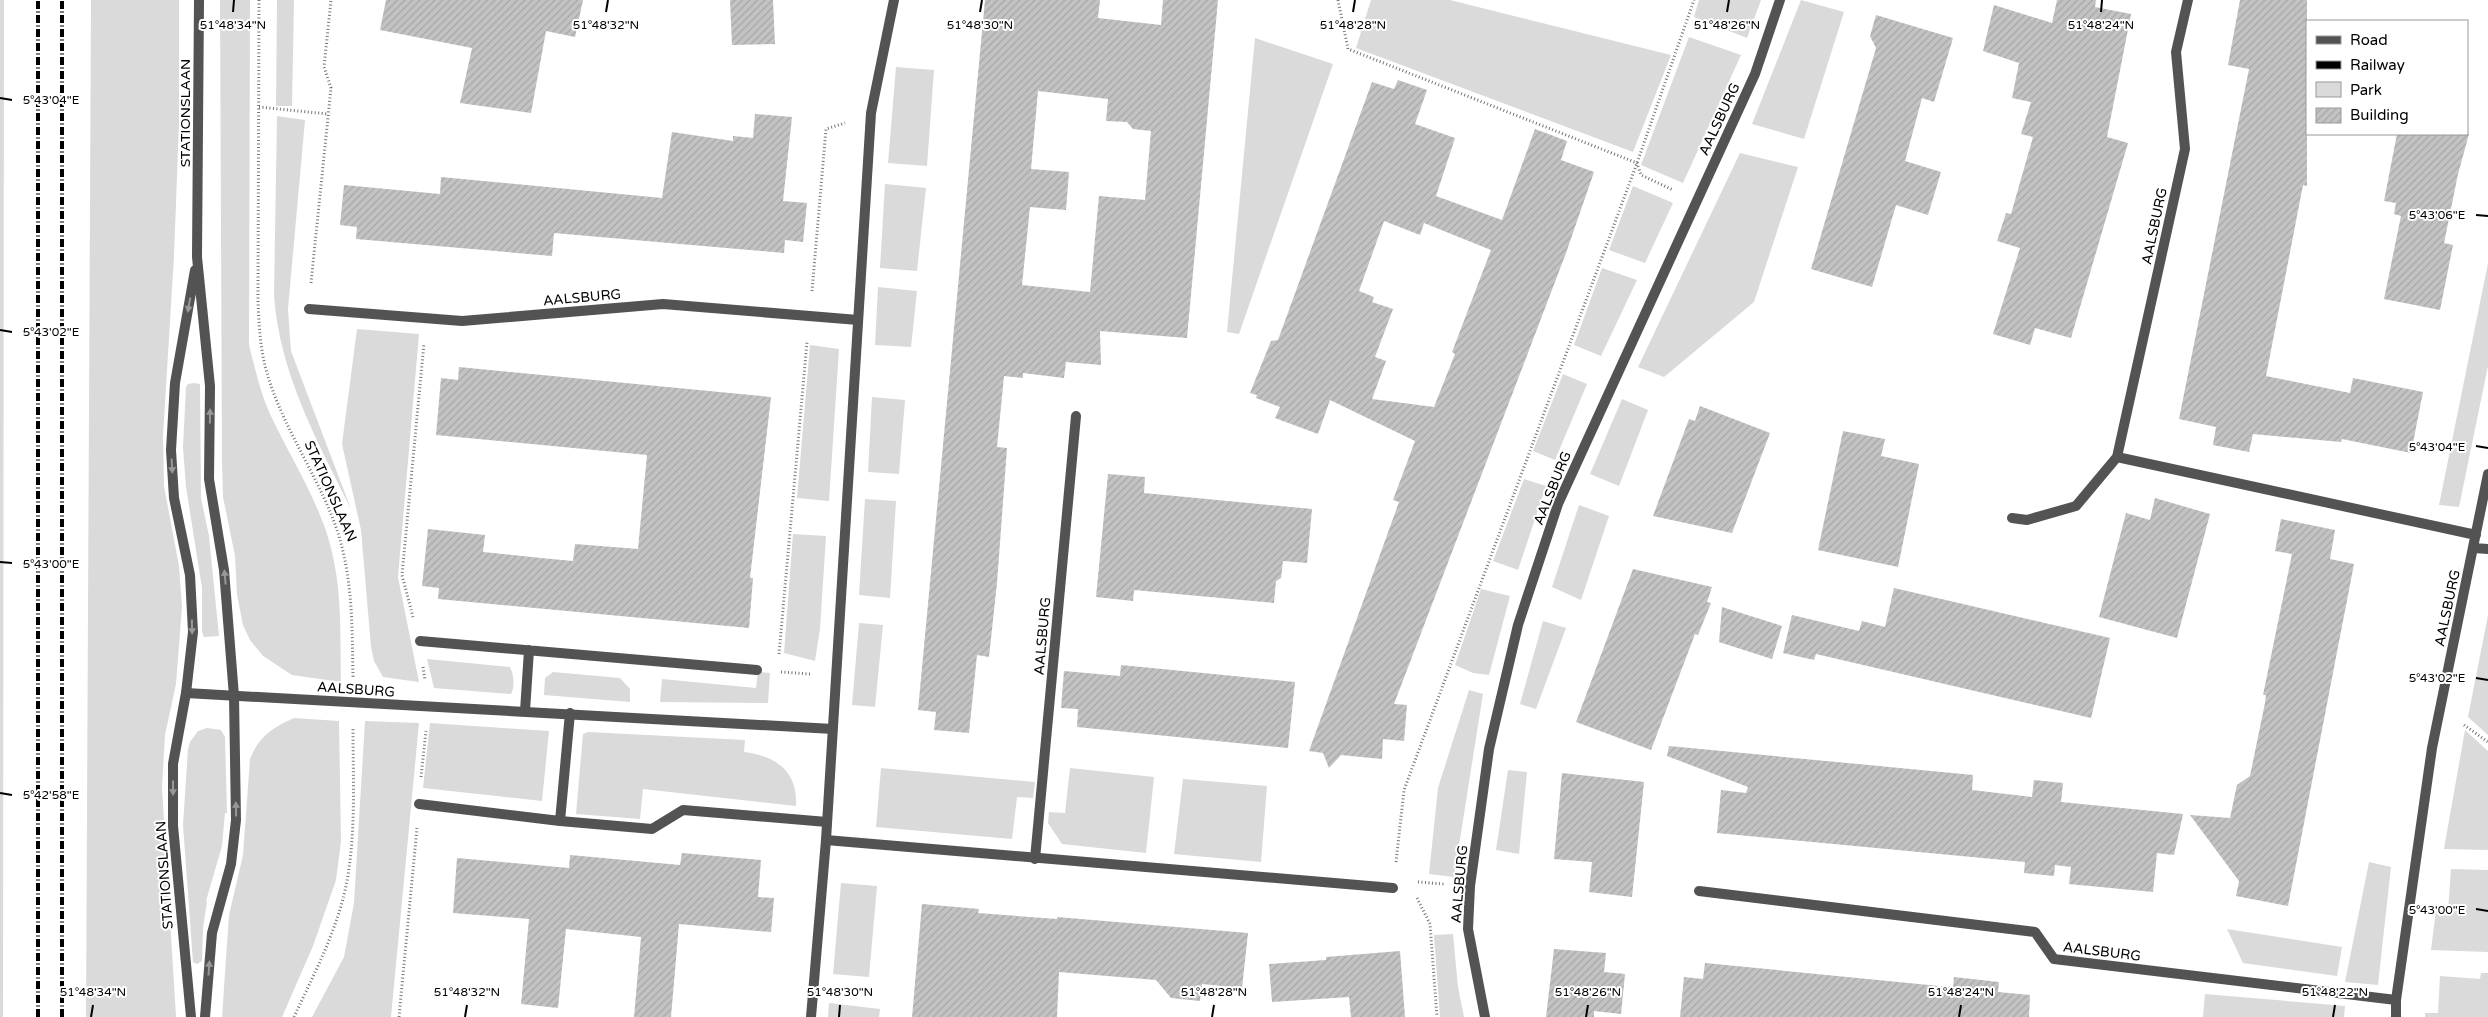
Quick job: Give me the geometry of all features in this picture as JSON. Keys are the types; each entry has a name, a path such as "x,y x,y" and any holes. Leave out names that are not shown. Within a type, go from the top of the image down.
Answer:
{"street":[{"name":"STATIONSLAAN","path":"199,0 197,257 210,386 209,479 224,570 234,696 236,820 231,864 212,933 206,1017"},
{"path":"811,1017 826,840 871,113 894,0"},
{"name":"AALSBURG","path":"1485,1017 1468,929 1470,886 1489,749 1518,626 1555,514 1755,74 1780,0"},
{"name":"AALSBURG","path":"2012,518 2027,520 2076,506 2117,457 2185,149 2176,52 2188,0"},
{"name":"STATIONSLAAN","path":"191,1017 173,826 173,764 186,694 193,632 190,575 174,498 171,450 176,383 197,257"},
{"name":"AALSBURG","path":"309,309 462,321 663,304 858,320"},
{"name":"AALSBURG","path":"1035,859 1076,416"},
{"path":"2117,457 2476,536"},
{"name":"AALSBURG","path":"2396,1017 2396,1000 2432,748 2488,474"},
{"path":"2474,548 2488,549"},
{"path":"420,641 756,670"},
{"path":"525,711 529,650"},
{"name":"AALSBURG","path":"186,694 570,713 833,729"},
{"path":"560,821 570,713"},
{"path":"419,804 560,821 652,829 683,810 827,822"},
{"path":"826,840 1393,888"},
{"name":"AALSBURG","path":"1699,891 2035,932 2054,959 2396,1000"}],"path":[{"name":"STATIONSLAAN","path":"259,0 258,301 261,347 267,374 282,414 337,531 346,561 352,621 353,829 347,882 335,924 294,1017"},
{"path":"309,309 330,88 324,68 331,0"},
{"path":"1338,0 1348,49 1638,163"},
{"path":"1470,886 1419,882 1393,888 1404,790 1638,163 1694,0"},
{"path":"259,107 328,114"},
{"path":"778,672 826,129 871,113"},
{"path":"1638,163 1640,174 1697,202"},
{"path":"756,670 836,677"},
{"path":"1410,884 1430,924 1437,1017"}],"green space":[{"path":"0,0 4,0 3,1017 0,1017"},
{"path":"91,0 179,0 179,123 174,256 163,436 164,486 179,566 182,607 176,684 165,735 162,788 176,1017 86,1017"},
{"path":"220,0 250,0 249,345 266,406 313,499 331,547 338,585 341,682 292,675 263,656 250,640 243,625 237,595 235,556 223,497 222,462"},
{"path":"277,0 294,0 292,106 276,106"},
{"path":"1371,0 1450,0 1671,55 1633,152 1356,48"},
{"path":"1699,0 1761,0 1747,38 1694,17"},
{"path":"1801,0 1844,12 1804,139 1752,124"},
{"path":"1689,37 1741,55 1683,183 1641,165"},
{"path":"1255,38 1333,64 1239,334 1227,332"},
{"path":"896,67 934,70 927,166 888,163"},
{"path":"277,116 305,120 288,309 291,351 351,509 325,458 302,405 283,351 277,324 274,295"},
{"path":"1740,153 1798,167 1754,302 1664,377 1638,367"},
{"path":"885,184 926,188 917,271 880,268"},
{"path":"1633,186 1673,203 1645,263 1609,250"},
{"path":"2488,263 2488,366 2459,507 2439,505"},
{"path":"1602,268 1637,280 1601,356 1574,345"},
{"path":"878,287 917,291 911,347 875,345"},
{"path":"357,329 419,334 398,577 419,682 383,677 374,661 371,647 361,530 342,444"},
{"path":"810,345 839,349 829,501 797,498"},
{"path":"1563,374 1587,384 1555,460 1533,451"},
{"path":"188,384 200,384 201,498 209,536 219,636 204,637 202,632 202,588 186,487 183,447 186,387"},
{"path":"872,397 905,400 899,474 868,472"},
{"path":"1622,399 1648,410 1619,486 1590,474"},
{"path":"1524,479 1546,486 1518,570 1493,561"},
{"path":"865,499 896,501 890,598 859,595"},
{"path":"1579,505 1609,516 1581,600 1552,587"},
{"path":"793,534 826,536 820,629 815,661 784,653"},
{"path":"1481,589 1510,596 1489,675 1473,673 1455,665"},
{"path":"2488,615 2488,735 2468,717"},
{"path":"1543,621 1566,628 1536,709 1520,704"},
{"path":"859,623 883,625 875,707 852,705"},
{"path":"427,659 510,667 514,681 511,694 434,688"},
{"path":"553,672 620,678 630,689 630,702 544,695 545,678"},
{"path":"758,672 770,673 768,703 660,702 662,679 756,688"},
{"path":"1469,690 1483,694 1454,877 1429,874 1438,788"},
{"path":"294,718 339,721 341,841 336,880 313,946 282,1017 222,1017 229,915 243,855 250,759 258,744 267,734 279,725"},
{"path":"365,721 419,723 391,1017 312,1017 344,957 354,903"},
{"path":"430,723 549,731 542,801 423,788"},
{"path":"207,728 221,730 225,737 227,813 225,813 222,846 206,901 202,961 197,964 193,962 183,825 188,749 190,742 198,731"},
{"path":"2465,730 2488,751 2488,850 2444,849"},
{"path":"588,732 745,740 744,752 766,757 783,767 793,783 796,794 796,806 643,789 640,819 576,814 583,734"},
{"path":"881,768 1035,782 1033,798 1017,797 1012,839 876,827"},
{"path":"1070,768 1154,777 1146,853 1062,844 1048,823 1049,812 1065,813"},
{"path":"1508,770 1527,772 1519,854 1496,850"},
{"path":"1183,779 1267,786 1261,862 1174,854"},
{"path":"2369,862 2391,867 2378,985 2345,982"},
{"path":"2451,869 2488,870 2488,952 2431,950 2436,910 2448,911"},
{"path":"841,883 877,886 869,977 833,974"},
{"path":"2227,929 2342,947 2337,976 2243,963"},
{"path":"1453,934 1458,987 1464,1017 1440,1017 1434,935"},
{"path":"2481,973 2488,973 2488,1017 2425,1017 2425,1013 2438,1013 2440,976 2480,979"},
{"path":"2205,994 2345,1006 2344,1017 2203,1017"},
{"path":"829,1003 880,1009 879,1017 828,1017"}],"building":[{"path":"386,0 583,0 575,37 546,31 531,113 460,103 472,48 380,30"},
{"path":"730,0 773,0 775,44 732,45"},
{"path":"985,0 1100,0 1098,18 1161,25 1163,0 1218,0 1187,338 1100,331 1101,365 1066,362 1064,378 1023,373 1023,378 1004,376 997,447 1007,448 997,583 989,657 977,655 969,733 934,730 936,712 918,710","holes":["1038,91 1108,99 1106,121 1127,122 1133,129 1151,131 1145,200 1099,196 1090,292 1022,285 1030,207 1066,210 1069,172 1031,169"]},
{"path":"2057,0 2096,0 2095,7 2131,14 2107,137 2128,143 2071,338 2035,328 2030,345 1993,334 2020,248 1997,241 2006,213 2011,214 2033,137 2021,134 2031,102 2012,98 2019,63 1983,51 1994,5 2052,23"},
{"path":"2240,0 2307,0 2307,186 2303,185 2266,376 2350,393 2353,378 2423,392 2411,453 2342,439 2341,442 2253,434 2249,452 2213,445 2216,427 2179,419 2249,69 2228,65"},
{"path":"1876,15 1953,38 1934,102 1922,98 1905,161 1941,172 1928,215 1896,205 1872,287 1811,269 1876,48 1870,36"},
{"path":"1398,80 1427,90 1415,124 1455,138 1436,196 1502,220 1535,129 1567,141 1561,160 1594,172 1566,253 1394,704 1407,705 1404,741 1383,739 1382,759 1341,755 1329,768 1323,753 1309,751 1399,502 1393,500 1415,441 1330,400 1318,434 1275,418 1280,407 1256,398 1257,395 1250,393 1271,341 1278,340 1372,82 1394,89","holes":["1384,221 1420,235 1424,223 1491,250 1452,352 1455,354 1434,407 1372,399 1386,361 1375,357 1393,309 1372,302 1374,297 1359,291"]},
{"path":"755,114 792,117 783,201 807,203 803,242 785,240 784,253 554,233 552,256 356,239 357,227 340,225 344,185 440,194 441,177 662,198 672,132 733,141 733,136 753,138"},
{"path":"2469,134 2458,174 2444,243 2453,245 2440,310 2384,299 2401,216 2394,214 2396,203 2384,201 2397,135"},
{"path":"459,367 771,397 750,578 753,578 749,628 438,599 439,588 422,586 428,529 485,535 483,552 541,558 573,561 575,544 638,549 647,455 436,435 441,378 458,380"},
{"path":"1700,406 1770,433 1732,533 1653,516 1689,419 1695,421"},
{"path":"1843,431 1885,439 1881,456 1919,464 1898,567 1818,550"},
{"path":"1108,474 1145,477 1144,493 1312,509 1307,563 1283,561 1281,578 1276,581 1274,603 1134,590 1133,601 1096,597"},
{"path":"2155,498 2210,514 2177,638 2099,617 2126,513 2150,520"},
{"path":"2281,519 2335,530 2330,559 2354,564 2288,906 2236,896 2239,881 2190,815 2230,818 2237,785 2250,776 2265,703 2266,695 2263,695 2292,554 2275,551"},
{"path":"1633,569 1712,587 1707,602 1711,603 1698,635 1695,634 1651,750 1576,722"},
{"path":"1894,588 2110,638 2091,718 1816,654 1814,660 1783,653 1792,615 1859,631 1862,621 1885,627"},
{"path":"1722,607 1782,626 1772,659 1719,642"},
{"path":"1121,665 1295,682 1288,748 1077,727 1078,709 1061,708 1064,671 1120,676"},
{"path":"1669,746 1973,775 1972,790 2032,797 2034,780 2063,783 2061,802 2183,814 2174,855 2157,853 2153,892 2069,884 2071,867 2055,865 2054,876 2024,873 2025,862 1717,833 1721,790 1746,793 1748,787 1667,756"},
{"path":"1562,773 1644,782 1632,897 1589,892 1592,862 1554,859"},
{"path":"682,853 761,860 758,897 774,898 771,932 679,924 671,1017 634,1017 641,937 566,929 558,1008 521,1004 529,919 453,913 457,858 569,868 570,855 680,865"},
{"path":"922,904 979,909 978,913 1057,919 1057,917 1248,933 1242,988 1202,984 1200,1001 1171,998 1156,980 1059,972 1057,1017 912,1017"},
{"path":"1554,949 1606,953 1604,972 1625,974 1621,1014 1594,1011 1594,1017 1546,1017"},
{"path":"1400,951 1405,1017 1351,1017 1349,997 1272,1002 1269,964 1326,960 1326,957"},
{"path":"1705,963 1953,987 1954,977 1999,982 1998,992 2030,995 2029,1017 1680,1017 1684,977 1703,979"}],"railway":[{"path":"38,0 38,1017"},
{"path":"62,0 62,1017"}]}
